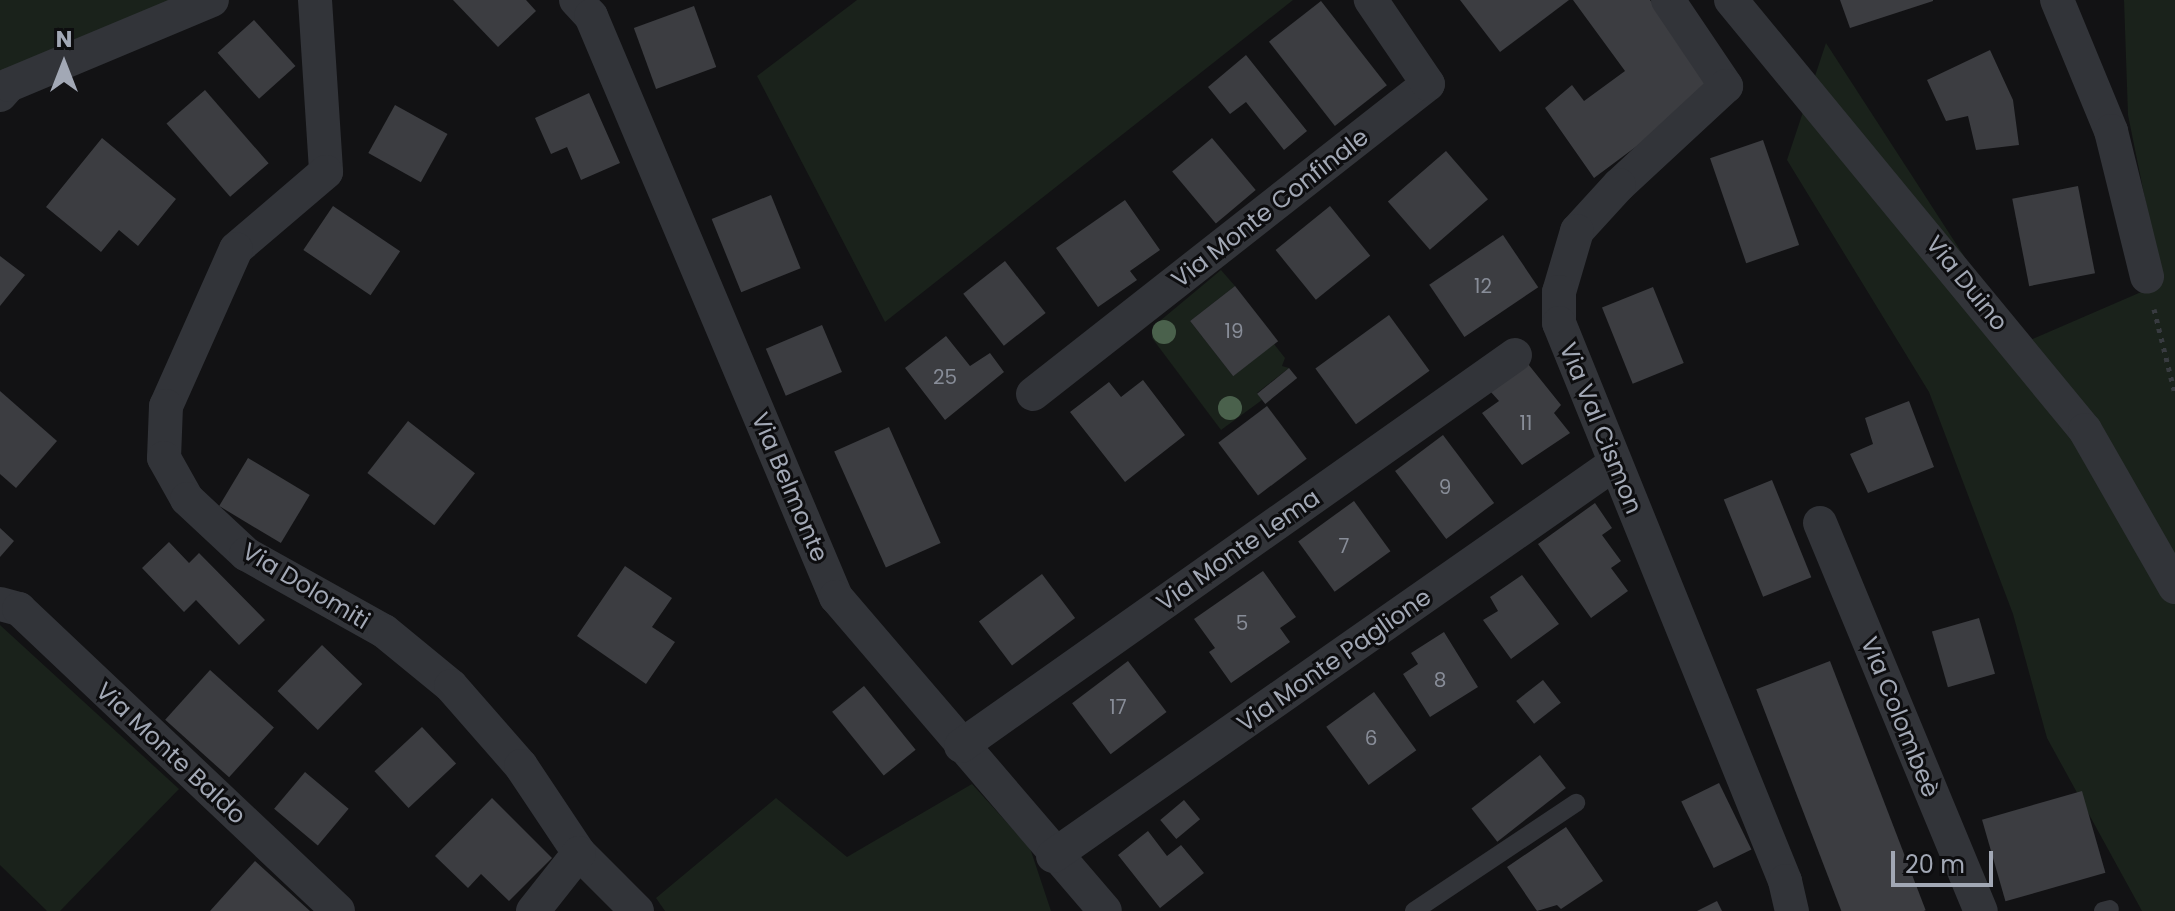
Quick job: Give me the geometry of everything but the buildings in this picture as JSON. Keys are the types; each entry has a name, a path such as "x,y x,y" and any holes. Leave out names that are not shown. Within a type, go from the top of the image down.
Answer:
{"street":[{"path":"0,95 9,85 212,0"},
{"name":"Via Dolomiti","path":"315,0 326,172 236,249 166,406 164,458 187,499 246,554 384,631 451,686 521,766 579,853 637,911"},
{"name":"Via Belmonte","path":"576,0 591,16 836,597 1053,856 1105,911"},
{"name":"Via Monte Confinale","path":"1033,394 1428,84 1371,0"},
{"name":"Via Val Cismon","path":"1668,0 1726,86 1619,185 1577,231 1559,292 1559,323 1785,881 1792,911"},
{"name":"Via Duino","path":"1731,0 2085,430 2175,587"},
{"path":"2057,0 2111,131 2147,277"},
{"name":"Via Monte Lema","path":"961,746 1515,355"},
{"name":"Via Monte Paglione","path":"1053,856 1614,464"},
{"name":"Via Colombeè","path":"1820,523 1981,911"},
{"name":"Via Monte Baldo","path":"0,604 19,609 338,911"},
{"path":"533,911 579,853"}],"lane":[{"path":"1414,911 1576,803"}],"path":[{"path":"2147,277 2175,394"}],"shaded area":[{"path":"0,0 173,0 0,72"},
{"path":"857,0 1293,0 885,322 757,76"},
{"path":"2124,0 2175,0 2175,911 2142,911 2047,738 2013,614 1929,392 1787,160 1826,43 2021,344 2162,283 2128,115"},
{"path":"1221,270 1235,286 1190,321 1233,376 1274,344 1285,358 1282,366 1289,368 1257,393 1262,400 1221,430 1152,338 1155,325"},
{"path":"0,625 179,789 60,911 47,911 0,865"},
{"path":"972,784 1030,848 1051,911 665,911 656,898 776,798 847,857"}]}
